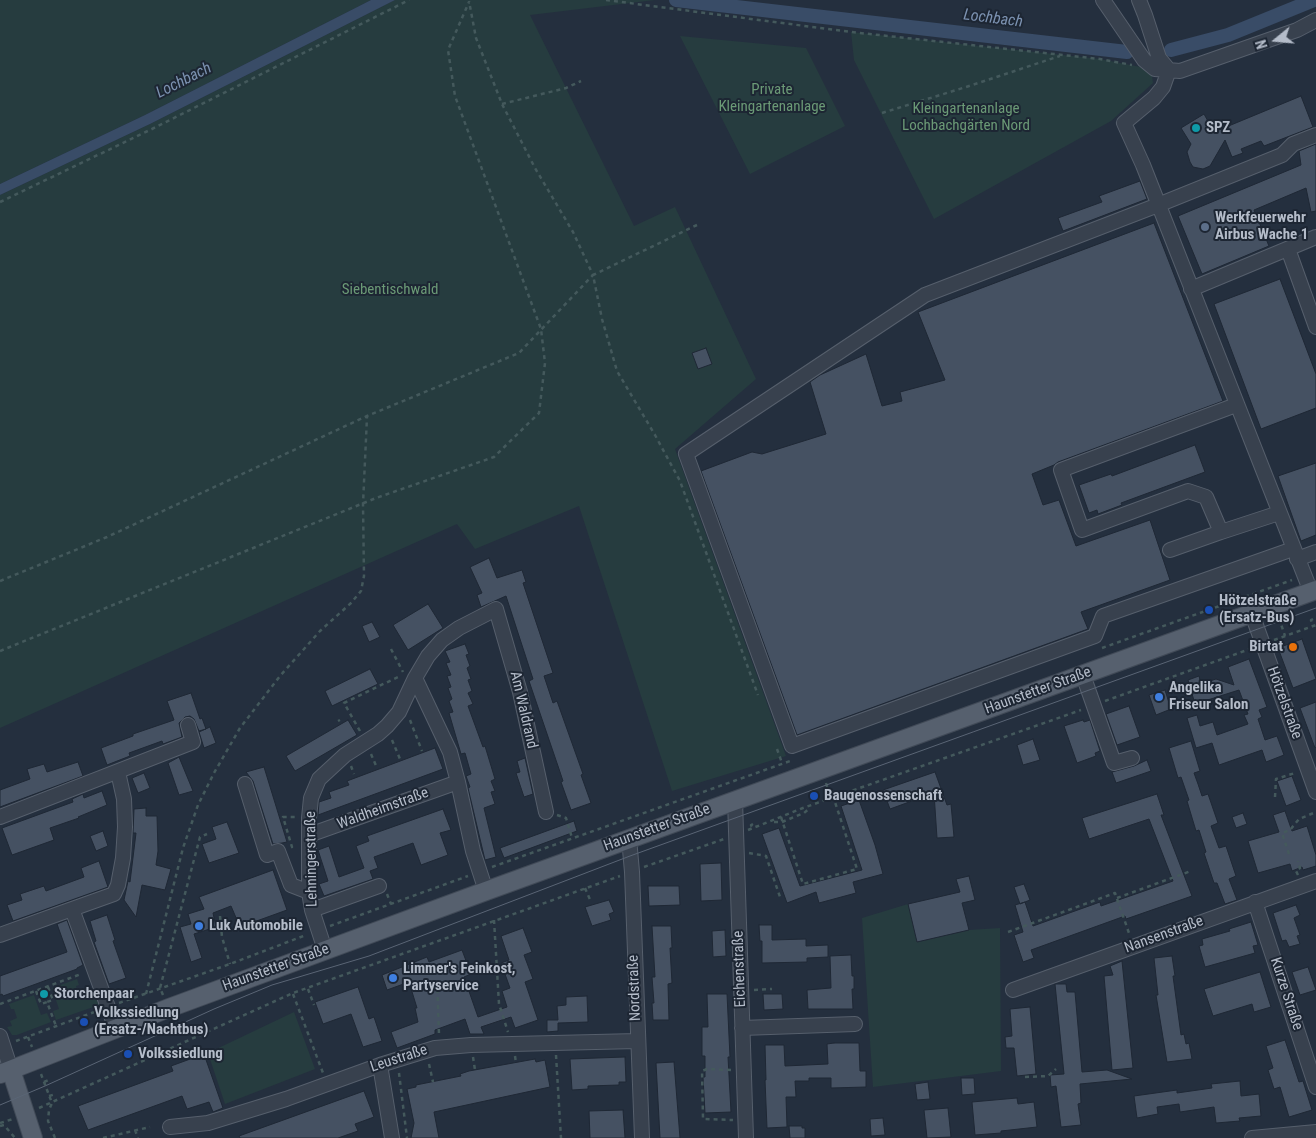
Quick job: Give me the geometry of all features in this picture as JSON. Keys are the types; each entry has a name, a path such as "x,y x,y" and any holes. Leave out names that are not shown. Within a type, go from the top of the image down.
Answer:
{"main road":[{"name":"Haunstetter Straße","path":"6,1072 168,1008 486,890 1313,591"},
{"path":"6,1072 33,1138"}],"street":[{"path":"1103,0 1131,41 1157,64 1180,71 1297,30 1316,20"},
{"path":"1139,0 1153,38 1163,87 1154,98 1124,123 1143,165 1295,554 1313,591"},
{"path":"1316,134 1293,144 1282,155 925,295 686,454 792,746 1095,636 1103,616 1295,554 1316,552"},
{"path":"1191,289 1316,237"},
{"path":"1288,248 1316,327"},
{"path":"1221,532 1206,497 1188,491 1082,530 1061,470 1236,405"},
{"path":"1170,550 1279,513"},
{"name":"Lehningerstraße","path":"325,950 312,910 308,835 311,798 319,779 345,755 387,726 399,712 428,656 442,640 459,628 496,609"},
{"name":"Am Waldrand","path":"496,609 520,692 546,812"},
{"name":"Hötzelstraße","path":"1252,614 1316,792"},
{"path":"1083,675 1114,763 1132,758"},
{"path":"415,678 450,752 473,851 486,890"},
{"path":"0,817 193,742 188,726"},
{"path":"0,935 114,894 124,858 124,800 118,772"},
{"name":"Waldheimstraße","path":"308,835 458,782"},
{"path":"245,784 267,855 278,851 291,885 310,892"},
{"name":"Eichenstraße","path":"735,800 746,1138"},
{"name":"Nordstraße","path":"628,838 632,872 642,1138"},
{"name":"Nansenstraße","path":"1013,990 1316,881"},
{"path":"312,910 379,886"},
{"name":"Kurze Straße","path":"1255,902 1316,1087"},
{"path":"72,909 116,1029"},
{"path":"742,1028 855,1024"},
{"path":"0,1036 6,1072"},
{"name":"Leustraße","path":"170,1127 208,1123 286,1099 380,1065 433,1049 471,1045 637,1041"},
{"path":"380,1065 392,1138"},
{"path":"1252,1138 1316,1132"}],"path":[{"path":"0,202 409,0"},
{"path":"606,0 851,32 1157,64"},
{"path":"469,1 476,38 502,104 535,168 573,232 593,275 602,320 617,370 680,482 760,700"},
{"path":"0,651 363,504 494,456 539,413 545,364 541,329 455,96 448,50 469,1"},
{"path":"882,113 1061,55"},
{"path":"502,104 566,88 581,81"},
{"path":"0,581 107,537 367,416 519,353 593,275 697,225"},
{"path":"146,994 183,848 198,805 214,773 240,728 280,676 361,591 364,576 363,504 367,416"},
{"name":"Haunstetter Straße","path":"1098,650 1304,575"},
{"path":"55,1138 48,1121 52,1103 293,993 773,822 781,817 831,798 1314,625 1310,620 1313,620"},
{"path":"366,742 348,715 344,703 404,675 391,650"},
{"path":"399,712 408,715 422,751"},
{"path":"387,726 400,759"},
{"path":"776,745 783,763"},
{"name":"Haunstetter Straße","path":"28,1037 572,838 800,757"},
{"path":"1275,797 1276,779 1308,769"},
{"path":"781,817 803,884 857,868 825,782 821,784"},
{"path":"773,822 782,822 804,813 812,806"},
{"path":"546,812 566,818 572,838"},
{"path":"1289,854 1282,833 1290,830 1299,819 1316,812"},
{"path":"278,851 292,847 283,816 309,818"},
{"path":"753,824 751,824 753,829"},
{"path":"168,1008 160,988 200,837 207,834"},
{"path":"737,851 766,856 780,898"},
{"path":"1116,898 1191,871"},
{"path":"585,888 591,902"},
{"path":"1008,932 1115,893 1134,946"},
{"path":"220,916 222,937 230,964"},
{"path":"494,920 499,1004 512,1044"},
{"path":"0,1004 94,970"},
{"path":"432,1082 437,980"},
{"path":"36,991 41,1004 53,1000 48,986"},
{"path":"308,989 314,1005"},
{"path":"741,991 772,989"},
{"path":"293,993 327,1084"},
{"path":"47,1002 56,1026"},
{"path":"83,1016 84,1022"},
{"path":"556,1044 561,1138"},
{"path":"397,1060 407,1138"},
{"path":"744,1070 707,1069 702,1071 703,1119 746,1120"},
{"path":"1025,1077 1048,1076 1056,1069"},
{"path":"44,1082 51,1078"},
{"path":"49,1096 56,1094"},
{"path":"0,1126 4,1126 15,1138"},
{"path":"103,1138 150,1127"},
{"path":"135,1130 138,1138"}],"green space":[{"path":"0,0 371,0 145,115 0,184"},
{"name":"Siebentischwald","path":"395,0 655,0 530,15 634,226 675,207 756,379 675,449 786,756 672,791 579,506 475,549 457,524 0,728 0,195 150,124"},
{"name":"Kleingartenanlage Lochbachgärten Nord","path":"851,32 1100,59 1151,69 1153,83 1111,121 934,219 854,60"},
{"name":"Private Kleingartenanlage","path":"680,36 806,48 845,126 750,174"},
{"path":"908,904 917,942 969,930 1000,928 1001,1071 873,1087 862,918"},
{"path":"77,979 79,985 76,986 79,996 87,993 89,999 99,995 102,1004 56,1020 53,1011 59,1009 52,988"},
{"path":"34,995 41,1015 47,1013 51,1022 17,1035 12,1035 7,1027 12,1026 10,1021 17,1018 14,1009 11,1009 9,1004"},
{"path":"294,1012 315,1069 225,1104 208,1053"}],"water":[{"path":"371,0 395,0 150,124 0,195 0,184 145,115"}],"building":[{"path":"1301,96 1313,127 1264,146 1261,141 1241,149 1243,153 1232,157 1225,140 1210,166 1203,169 1193,167 1187,152 1191,144 1181,128 1204,114 1214,132"},
{"path":"1316,144 1316,211 1311,212 1306,188 1254,210 1269,246 1202,274 1178,216 1301,165 1299,151"},
{"path":"1140,181 1147,199 1063,231 1058,218 1102,202 1099,196"},
{"path":"1154,223 1223,401 1058,462 1032,474 1043,505 1059,500 1076,546 1150,520 1170,580 1081,612 1088,629 797,735 701,471 752,452 762,454 826,434 810,382 820,375 866,354 882,406 902,401 900,392 945,380 918,312"},
{"path":"1280,279 1316,374 1316,408 1261,429 1214,304"},
{"path":"706,348 712,364 698,369 692,353"},
{"path":"1195,445 1205,472 1121,503 1122,505 1098,514 1097,510 1089,513 1079,485 1111,474 1112,476"},
{"path":"1316,463 1316,535 1301,541 1278,476"},
{"path":"489,558 497,578 522,570 526,582 523,583 553,673 544,676 553,703 557,701 583,774 581,775 591,803 571,810 529,681 533,679 506,596 481,607 477,595 482,593 470,567"},
{"path":"428,604 443,628 408,650 393,625"},
{"path":"372,622 380,637 369,642 362,626"},
{"path":"1302,639 1316,679 1293,688 1278,648"},
{"path":"465,644 469,654 466,655 470,666 467,668 471,679 468,680 472,691 468,693 473,704 468,706 483,747 485,746 495,779 491,781 495,791 491,792 495,804 484,808 496,857 485,860 466,776 471,774 465,753 461,754 449,713 453,712 449,701 452,699 448,688 451,687 447,676 451,675 446,663 450,662 445,651"},
{"path":"1249,659 1267,707 1259,710 1262,717 1258,719 1265,740 1277,736 1284,755 1266,762 1262,750 1219,765 1212,743 1196,748 1187,718 1197,715 1200,726 1213,722 1217,735 1248,724 1244,715 1248,714 1239,690 1195,704 1188,680 1199,676 1201,684 1216,679 1234,685 1228,667"},
{"path":"370,669 378,684 332,706 325,691"},
{"path":"1165,690 1171,709 1156,715 1149,695"},
{"path":"191,693 200,719 202,718 206,729 199,731 194,719 190,716 185,717 179,723 182,737 163,744 162,741 129,753 130,756 107,765 101,748 133,736 133,734 174,720 167,701"},
{"path":"1316,702 1316,747 1315,748 1300,708"},
{"path":"1129,706 1140,737 1117,745 1106,714"},
{"path":"348,720 357,735 295,771 286,756"},
{"path":"1083,720 1084,722 1090,720 1100,751 1095,753 1096,756 1077,763 1064,726"},
{"path":"210,727 216,743 204,748 199,732"},
{"path":"1033,739 1040,760 1023,765 1017,745"},
{"path":"1191,741 1200,771 1194,773 1202,796 1208,794 1218,823 1211,826 1219,848 1226,846 1236,876 1229,879 1237,900 1225,904 1217,883 1214,883 1199,830 1196,831 1187,801 1189,800 1181,777 1178,778 1169,748"},
{"path":"435,748 443,769 318,815 319,802 331,798 329,792 349,785 347,781"},
{"path":"179,757 193,791 179,795 168,763"},
{"path":"525,758 533,794 524,797 516,773 520,772 517,761"},
{"path":"1147,760 1151,771 1116,783 1112,772"},
{"path":"78,762 83,776 0,807 0,790 30,779 27,769 44,764 47,772"},
{"path":"264,767 287,842 273,844 253,781 246,772"},
{"path":"935,772 947,805 951,804 954,837 937,838 934,793 890,809 883,790"},
{"path":"144,773 150,788 138,793 132,778"},
{"path":"1292,776 1301,800 1286,806 1277,781"},
{"path":"102,791 107,805 79,818 50,828 54,840 12,855 2,828 73,802 72,799 83,794 84,798"},
{"path":"1157,794 1164,815 1161,815 1192,896 1126,919 1125,916 1031,950 1034,958 1023,962 1014,935 1023,932 1015,905 1025,902 1033,926 1100,902 1101,906 1173,881 1149,819 1089,839 1082,818"},
{"path":"859,800 883,874 853,882 856,893 819,903 816,892 787,903 762,834 779,828 800,886 862,870 841,806"},
{"path":"146,808 146,816 157,816 158,851 156,865 171,869 165,890 142,885 136,917 124,900 128,881 130,882 136,833 133,833 134,809"},
{"path":"443,809 451,830 440,833 448,855 421,865 413,843 374,857 378,868 370,871 373,879 324,896 319,884 328,881 318,850 329,846 339,877 364,868 356,846 369,841 367,836"},
{"path":"1285,811 1292,831 1307,826 1316,855 1316,866 1303,870 1302,867 1292,871 1290,864 1258,873 1248,841 1279,832 1273,815"},
{"path":"1243,813 1247,824 1236,828 1232,817"},
{"path":"574,821 577,831 504,858 500,848"},
{"path":"227,822 239,853 209,863 202,844 216,839 212,827"},
{"path":"103,831 108,846 96,851 90,836"},
{"path":"99,861 108,887 13,921 7,905 22,900 20,894 44,886 46,891 84,877 81,868"},
{"path":"721,863 722,900 701,901 700,864"},
{"path":"273,870 287,910 240,927 231,906 213,913 216,927 194,934 202,958 191,962 180,927 191,924 188,914 204,909 199,897"},
{"path":"969,876 975,900 962,903 969,930 917,942 908,904 960,892 956,879"},
{"path":"1024,884 1030,900 1020,904 1014,887"},
{"path":"648,886 679,886 680,905 649,906"},
{"path":"609,900 614,912 609,914 611,920 592,926 585,907"},
{"path":"1296,905 1300,915 1294,918 1300,935 1297,936 1300,944 1289,947 1286,940 1282,941 1273,913"},
{"path":"107,915 115,940 113,941 126,978 109,984 94,942 96,941 90,921"},
{"path":"67,920 83,965 77,969 3,996 2,994 0,995 0,976 67,952 57,924"},
{"path":"1251,922 1258,945 1253,946 1255,953 1205,967 1199,946 1203,945 1202,939 1230,931 1229,929"},
{"path":"759,925 772,925 772,940 806,939 806,946 828,945 828,957 807,958 807,962 762,963 762,941 760,941"},
{"path":"652,926 671,926 672,983 668,984 669,1020 653,1020 652,977 655,977"},
{"path":"523,928 532,952 524,955 533,979 525,982 538,1020 515,1028 511,1017 481,1027 484,1034 470,1034 465,1019 435,1030 435,1034 397,1048 391,1032 418,1022 415,1008 417,1008 409,982 387,990 382,975 427,957 429,962 462,950 471,974 464,977 478,1017 507,1007 502,991 510,988 501,963 509,960 501,936"},
{"path":"725,930 726,956 713,957 712,931"},
{"path":"851,955 852,976 854,976 854,989 852,989 853,1009 808,1009 807,990 831,988 830,956"},
{"path":"1172,956 1181,1035 1184,1034 1186,1044 1189,1043 1192,1059 1167,1062 1156,995 1158,995 1154,958"},
{"path":"1122,961 1133,1068 1112,1070 1104,976 1113,975 1110,966"},
{"path":"1308,967 1316,990 1300,995 1292,972"},
{"path":"1260,972 1271,1007 1254,1012 1252,1004 1213,1016 1204,989"},
{"path":"1055,984 1066,984 1067,992 1075,992 1082,1072 1107,1070 1132,1079 1080,1084 1081,1103 1078,1104 1081,1125 1061,1127 1056,1086 1051,1087 1050,1075 1064,1074"},
{"path":"358,987 369,1019 374,1017 382,1041 363,1047 351,1014 323,1024 315,1002"},
{"path":"707,994 727,994 731,1112 705,1113 703,1077 705,1077 705,1056 702,1056 702,1027 708,1027"},
{"path":"763,994 782,994 783,1009 764,1010"},
{"path":"587,996 588,1022 558,1023 558,1031 547,1032 547,1020 558,1020 557,1006 566,1005 566,997"},
{"path":"1030,1007 1036,1074 1017,1076 1014,1048 1006,1048 1005,1037 1012,1036 1010,1009"},
{"path":"1285,1040 1299,1082 1303,1081 1312,1110 1289,1117 1280,1087 1274,1089 1268,1070 1273,1068 1266,1046"},
{"path":"859,1043 860,1071 866,1071 866,1087 831,1088 831,1078 809,1078 809,1081 795,1081 796,1097 786,1097 787,1127 767,1128 765,1045 784,1045 785,1066 828,1064 827,1044"},
{"path":"204,1054 223,1108 213,1112 209,1102 187,1109 182,1096 88,1130 78,1106 173,1071 171,1066"},
{"path":"625,1057 626,1082 619,1082 619,1085 588,1086 588,1089 572,1090 570,1059"},
{"path":"535,1059 536,1062 545,1060 550,1087 434,1112 439,1138 411,1138 414,1123 407,1089 416,1087 416,1085 461,1076 460,1074 469,1071"},
{"path":"674,1062 680,1138 660,1138 656,1063"},
{"path":"961,1078 974,1078 975,1094 962,1095"},
{"path":"1240,1081 1241,1096 1259,1094 1261,1116 1239,1118 1240,1121 1216,1123 1214,1107 1180,1112 1179,1104 1157,1107 1158,1114 1137,1118 1134,1096 1177,1090 1177,1093 1212,1088 1211,1084"},
{"path":"928,1082 930,1099 917,1100 915,1084"},
{"path":"364,1091 374,1117 355,1124 358,1131 338,1138 240,1138 239,1136"},
{"path":"1017,1098 1018,1104 1034,1102 1037,1127 975,1135 972,1102"},
{"path":"948,1108 951,1137 927,1138 924,1110"},
{"path":"623,1110 625,1138 590,1138 589,1111"},
{"path":"883,1118 885,1135 871,1136 870,1119"},
{"path":"789,1126 802,1126 802,1128 805,1128 805,1138 790,1138"}],"waterway":[{"name":"Lochbach","path":"676,0 1127,52"},
{"name":"Lochbach","path":"1171,50 1228,35 1314,0"}],"tram line":[{"path":"0,1105 272,985 369,956 630,856 1316,608"}],"place":[{"name":"SPZ","path":"1196,128"},
{"name":"Werkfeuerwehr Airbus Wache 1","path":"1205,227"},
{"name":"Hötzelstraße (Ersatz-Bus)","path":"1209,610"},
{"name":"Birtat","path":"1293,647"},
{"name":"Angelika Friseur Salon","path":"1159,697"},
{"name":"Baugenossenschaft","path":"814,796"},
{"name":"Luk Automobile","path":"199,926"},
{"name":"Limmer's Feinkost, Partyservice","path":"393,978"},
{"name":"Storchenpaar","path":"44,994"},
{"name":"Volkssiedlung (Ersatz-/Nachtbus)","path":"84,1022"},
{"name":"Volkssiedlung","path":"128,1054"}]}
